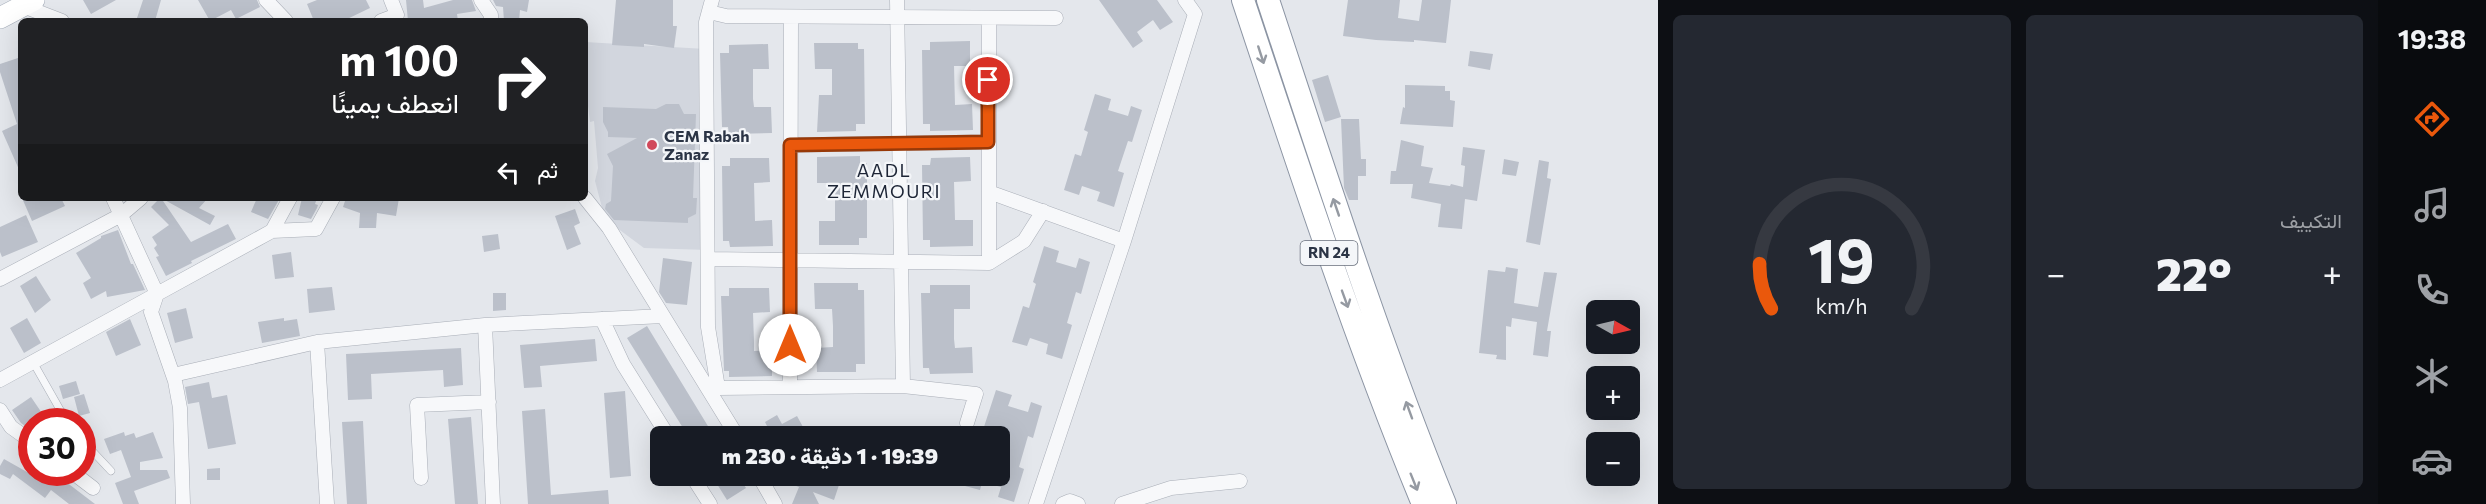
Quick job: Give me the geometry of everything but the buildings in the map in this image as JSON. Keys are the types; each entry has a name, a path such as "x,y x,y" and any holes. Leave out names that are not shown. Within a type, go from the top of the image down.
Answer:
{"highway":[{"name":"RN 24","path":"1243,0 1312,208 1399,446 1423,504"},
{"name":"RN 24","path":"1268,0 1338,213 1418,438 1445,504"}],"main road":[{"path":"0,18 26,7"}],"street":[{"path":"266,0 283,18"},
{"path":"392,0 398,18"},
{"path":"481,0 491,18"},
{"path":"897,0 903,386"},
{"path":"1036,504 1124,241 1195,14 1185,0"},
{"path":"714,389 708,327 706,22 710,6 726,16 1056,18"},
{"path":"26,7 54,18"},
{"path":"790,387 791,16"},
{"path":"989,18 989,263"},
{"path":"790,145 988,142"},
{"path":"989,192 1124,241"},
{"path":"114,201 157,294 151,312 173,375 180,408 183,504"},
{"path":"0,279 121,216 138,201"},
{"path":"272,231 288,201"},
{"path":"0,380 272,231 316,229 331,201"},
{"path":"587,201 609,228 663,316 714,389 732,426"},
{"path":"708,259 989,263 1024,241 1043,211"},
{"path":"173,375 317,342 485,325 663,316"},
{"path":"602,319 622,364 662,426"},
{"path":"485,325 493,504"},
{"path":"317,342 327,504"},
{"path":"714,389 903,386 976,394 967,423"},
{"path":"421,478 417,405 489,402"},
{"path":"0,410 11,427 18,432"},
{"path":"1122,504 1171,488 1240,481"},
{"path":"698,486 710,504"},
{"path":"764,486 772,503"},
{"path":"1063,504 1070,501 1078,504"}],"lane":[{"path":"33,362 59,408"},
{"path":"96,455 111,471"}],"shaded area":[{"name":"CEM Rabah Zanaz","path":"588,42 706,49 708,250 644,248 605,219 595,181 598,168 594,121 590,122"}],"place":[{"name":"CEM Rabah Zanaz","path":"652,145"}],"district":[{"name":"AADL ZEMMOURI","path":"884,181"}],"route":[{"path":"790,345 790,145 988,142 988,80"}]}
